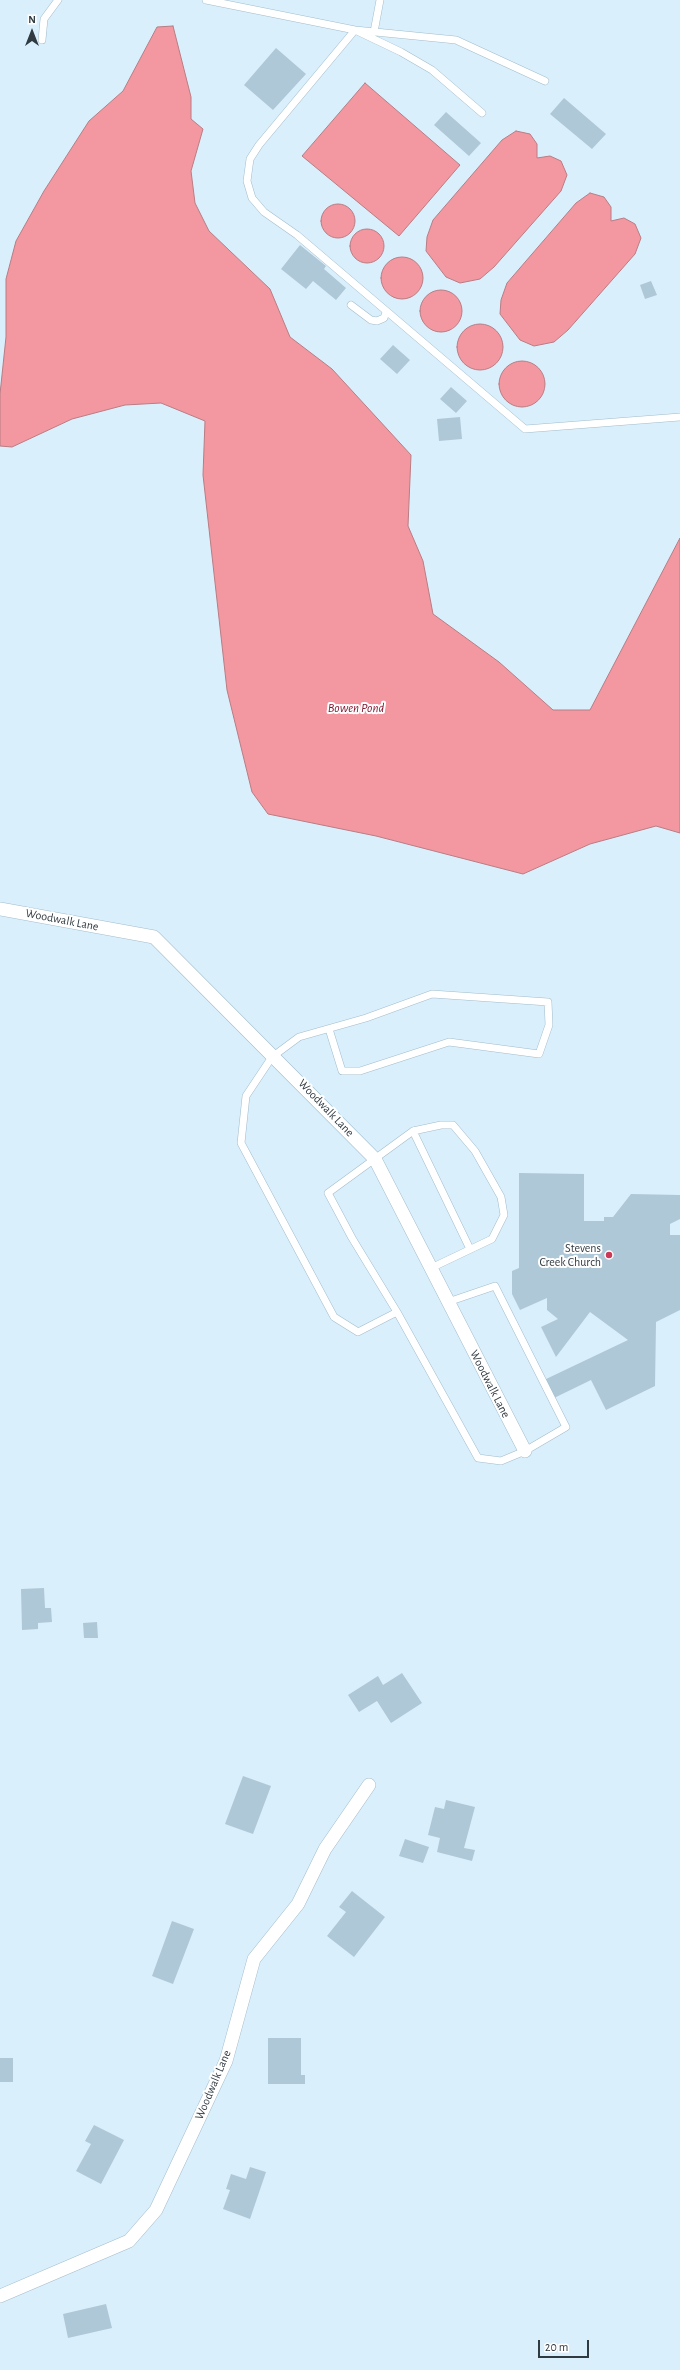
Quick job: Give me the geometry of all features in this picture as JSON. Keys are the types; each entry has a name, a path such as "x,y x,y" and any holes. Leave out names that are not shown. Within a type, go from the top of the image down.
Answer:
{"street":[{"name":"Woodwalk Lane","path":"0,909 154,937 272,1057 302,1084 375,1160 525,1451"},
{"name":"Woodwalk Lane","path":"0,2296 129,2242 156,2210 226,2061 254,1959 298,1904 325,1848 369,1785"}],"lane":[{"path":"42,40 44,20 58,0"},
{"path":"206,0 355,30 456,40 546,80"},
{"path":"374,32 380,0"},
{"path":"355,30 400,52 432,70 482,113"},
{"path":"355,30 259,145 250,159 247,181 252,198 264,212 297,235 525,429 680,417"},
{"path":"351,305 371,320 377,321 384,318 386,312"},
{"path":"329,1029 342,1071 360,1071 449,1042 539,1054 549,1025 548,1002 432,994 329,1029 299,1037 272,1057 246,1096 241,1143 334,1317 358,1332 397,1312"},
{"path":"431,1268 492,1239 504,1215 501,1197 475,1151 453,1125 441,1125 413,1131 375,1160 328,1192 352,1238 397,1312 478,1458 501,1461 525,1451 566,1427 495,1286 448,1302"},
{"path":"413,1131 470,1249"}],"water":[{"name":"Bowen Pond","path":"173,26 191,97 191,119 203,129 191,171 195,203 209,231 270,289 290,337 332,369 411,455 408,526 423,561 433,614 499,662 553,710 590,710 680,538 680,833 656,826 590,844 523,874 376,836 268,814 252,792 227,690 203,475 205,421 161,403 125,405 72,419 12,447 0,446 0,394 6,337 6,279 16,241 44,191 89,121 123,91 157,27"},
{"path":"365,83 460,165 399,236 302,156"},
{"path":"516,131 530,134 537,144 537,158 550,156 561,161 567,175 561,191 494,267 480,279 460,283 446,277 426,251 427,237 433,220 502,140"},
{"path":"590,193 604,197 611,207 611,221 624,218 635,224 641,238 635,254 568,330 554,342 534,346 520,340 500,314 501,300 507,283 576,203"},
{"path":"335,204 341,204 345,205 352,211 355,221 354,228 348,235 341,238 335,238 331,237 324,231 321,224 321,218 322,214 328,207"},
{"path":"364,229 370,229 374,230 381,236 384,246 383,253 377,260 370,263 364,263 360,262 353,256 350,249 350,243 351,239 357,232"},
{"path":"398,257 406,257 414,260 420,266 423,278 420,290 414,296 406,299 398,299 390,296 384,290 381,282 381,274 384,266 390,260"},
{"path":"437,290 445,290 453,293 459,299 462,311 459,323 453,329 445,332 437,332 429,329 423,323 420,315 420,307 423,299 429,293"},
{"path":"480,324 493,328 499,334 503,347 499,360 493,366 480,370 467,366 461,360 457,347 461,334 467,328"},
{"path":"522,361 535,365 541,371 545,384 541,397 535,403 522,407 509,403 503,397 499,384 503,371 509,365"}],"building":[{"path":"276,48 306,74 273,110 244,85"},
{"path":"564,98 606,134 592,149 550,114"},
{"path":"446,112 481,143 469,156 434,125"},
{"path":"300,245 326,266 324,269 346,288 336,300 313,281 306,289 281,269"},
{"path":"651,281 657,295 645,299 640,285"},
{"path":"393,345 410,360 397,374 380,359"},
{"path":"451,387 467,401 456,413 440,399"},
{"path":"460,417 462,439 439,441 437,419"},
{"path":"519,1173 584,1174 584,1221 604,1221 604,1217 613,1217 631,1194 680,1195 680,1219 670,1224 670,1235 680,1235 680,1310 656,1322 655,1386 606,1410 591,1380 552,1399 544,1380 628,1340 590,1312 556,1357 541,1327 558,1319 547,1310 547,1298 520,1310 512,1294 512,1271 519,1268"},
{"path":"44,1588 45,1608 51,1608 52,1622 38,1623 38,1629 22,1630 21,1589"},
{"path":"97,1622 98,1638 84,1638 83,1623"},
{"path":"402,1673 422,1703 391,1723 377,1701 359,1712 348,1695 378,1676 383,1685"},
{"path":"243,1776 271,1786 253,1834 225,1824"},
{"path":"446,1800 475,1807 464,1848 475,1850 472,1861 437,1852 440,1838 428,1835 435,1807 444,1809"},
{"path":"405,1839 429,1847 423,1863 399,1856"},
{"path":"352,1891 385,1917 354,1957 327,1936 346,1912 339,1907"},
{"path":"172,1921 194,1929 173,1984 152,1976"},
{"path":"268,2038 301,2038 301,2075 305,2075 305,2084 268,2084"},
{"path":"0,2058 13,2058 13,2082 0,2082"},
{"path":"94,2125 124,2140 101,2184 76,2171 91,2144 85,2141"},
{"path":"250,2167 266,2172 250,2219 223,2209 230,2190 226,2189 231,2174 246,2179"},
{"path":"106,2304 112,2328 68,2338 63,2314"}],"place":[{"name":"Stevens Creek Church","path":"609,1255"}]}
